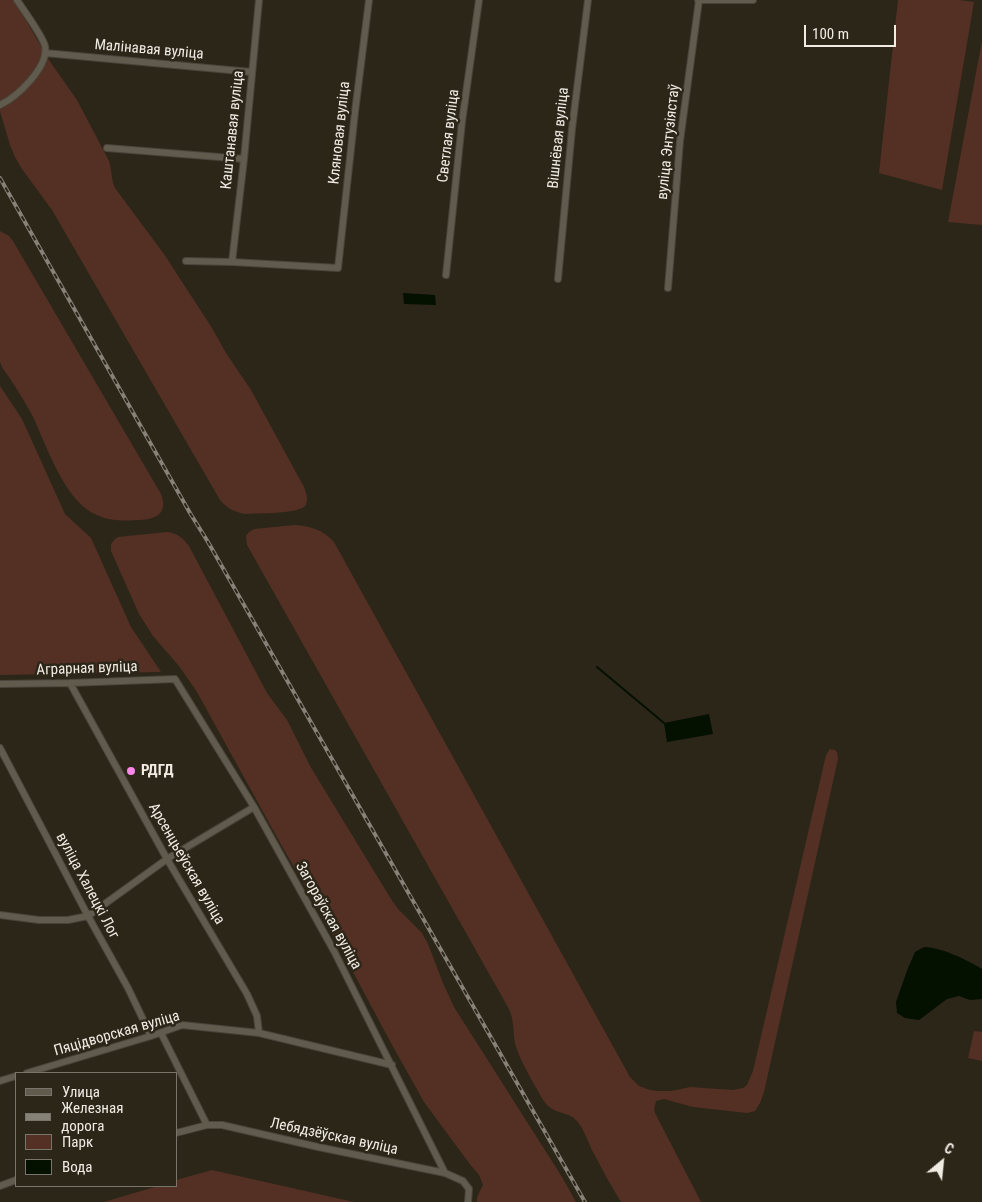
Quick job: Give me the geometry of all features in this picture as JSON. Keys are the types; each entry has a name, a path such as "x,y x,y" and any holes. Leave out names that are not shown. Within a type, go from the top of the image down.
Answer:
{"street":[{"path":"0,105 29,82 38,70 45,53 43,40 17,0"},
{"name":"Каштанавая вуліца","path":"232,262 259,0"},
{"name":"Кляновая вуліца","path":"232,262 338,268 368,0"},
{"name":"Светлая вуліца","path":"446,275 462,122 479,0"},
{"name":"Вішнёвая вуліца","path":"558,279 572,129 588,0"},
{"path":"698,0 753,0"},
{"name":"вуліца Энтузіястаў","path":"668,288 680,141 698,0"},
{"name":"Малінавая вуліца","path":"45,53 252,72"},
{"path":"107,148 244,159"},
{"path":"186,261 232,262"},
{"name":"Аграрная вуліца","path":"0,684 175,679"},
{"name":"Загораўская вуліца","path":"175,679 254,807 334,951 445,1173"},
{"name":"Арсенцьеўская вуліца","path":"70,683 167,859 247,994 257,1016 259,1034"},
{"name":"вуліца Халецкі Лог","path":"0,748 128,988 151,1036"},
{"path":"0,915 39,920 68,920 88,916 167,859 254,807"},
{"name":"Пяцідворская вуліца","path":"30,1072 182,1025 259,1034 392,1065"},
{"path":"161,1033 207,1125"},
{"path":"0,1081 15,1076"},
{"name":"Лебядзёўская вуліца","path":"178,1132 207,1125 222,1125 318,1148 445,1173 463,1181 470,1190 468,1202"},
{"path":"0,1186 15,1180"}],"green space":[{"path":"0,0 14,0 49,60 77,100 109,161 115,188 164,254 251,390 304,487 307,501 301,509 286,512 245,514 231,509 220,500 52,210 22,169 10,145 0,111"},
{"path":"898,0 959,0 974,2 942,190 879,173"},
{"path":"982,41 982,225 948,222"},
{"path":"0,231 9,236 13,241 161,494 163,507 158,515 143,520 108,519 99,516 87,509 76,499 58,472 31,413 0,361"},
{"path":"0,386 22,419 65,514 91,538 131,627 161,672 0,675"},
{"path":"295,525 316,529 326,534 334,542 630,1077 639,1086 650,1090 672,1091 690,1087 733,1090 747,1085 753,1071 826,755 830,749 837,752 838,759 760,1103 755,1111 747,1113 693,1107 664,1099 656,1101 655,1113 701,1202 621,1202 577,1121 573,1117 551,1108 542,1098 517,1049 509,1009 247,545 246,536 254,529"},
{"path":"167,532 180,536 189,546 267,693 287,720 310,766 391,899 398,909 422,933 454,1007 576,1202 477,1202 477,1197 483,1185 479,1175 424,1102 197,692 179,666 153,636 139,614 111,551 111,544 118,537"},
{"path":"974,1031 982,1032 982,1061 968,1058"},
{"path":"212,1170 354,1202 104,1202 155,1187 178,1187 178,1179"}],"water":[{"path":"403,293 435,295 436,305 404,304"},
{"path":"709,714 713,734 667,742 664,723"},
{"path":"924,947 938,949 954,955 982,969 982,999 970,1000 959,996 947,999 919,1020 905,1018 897,1013 896,1002 908,968 915,952"}],"waterway":[{"path":"597,667 664,723"}],"railway":[{"path":"0,178 585,1202"}],"place":[{"name":"РДГД","path":"131,771"}]}
